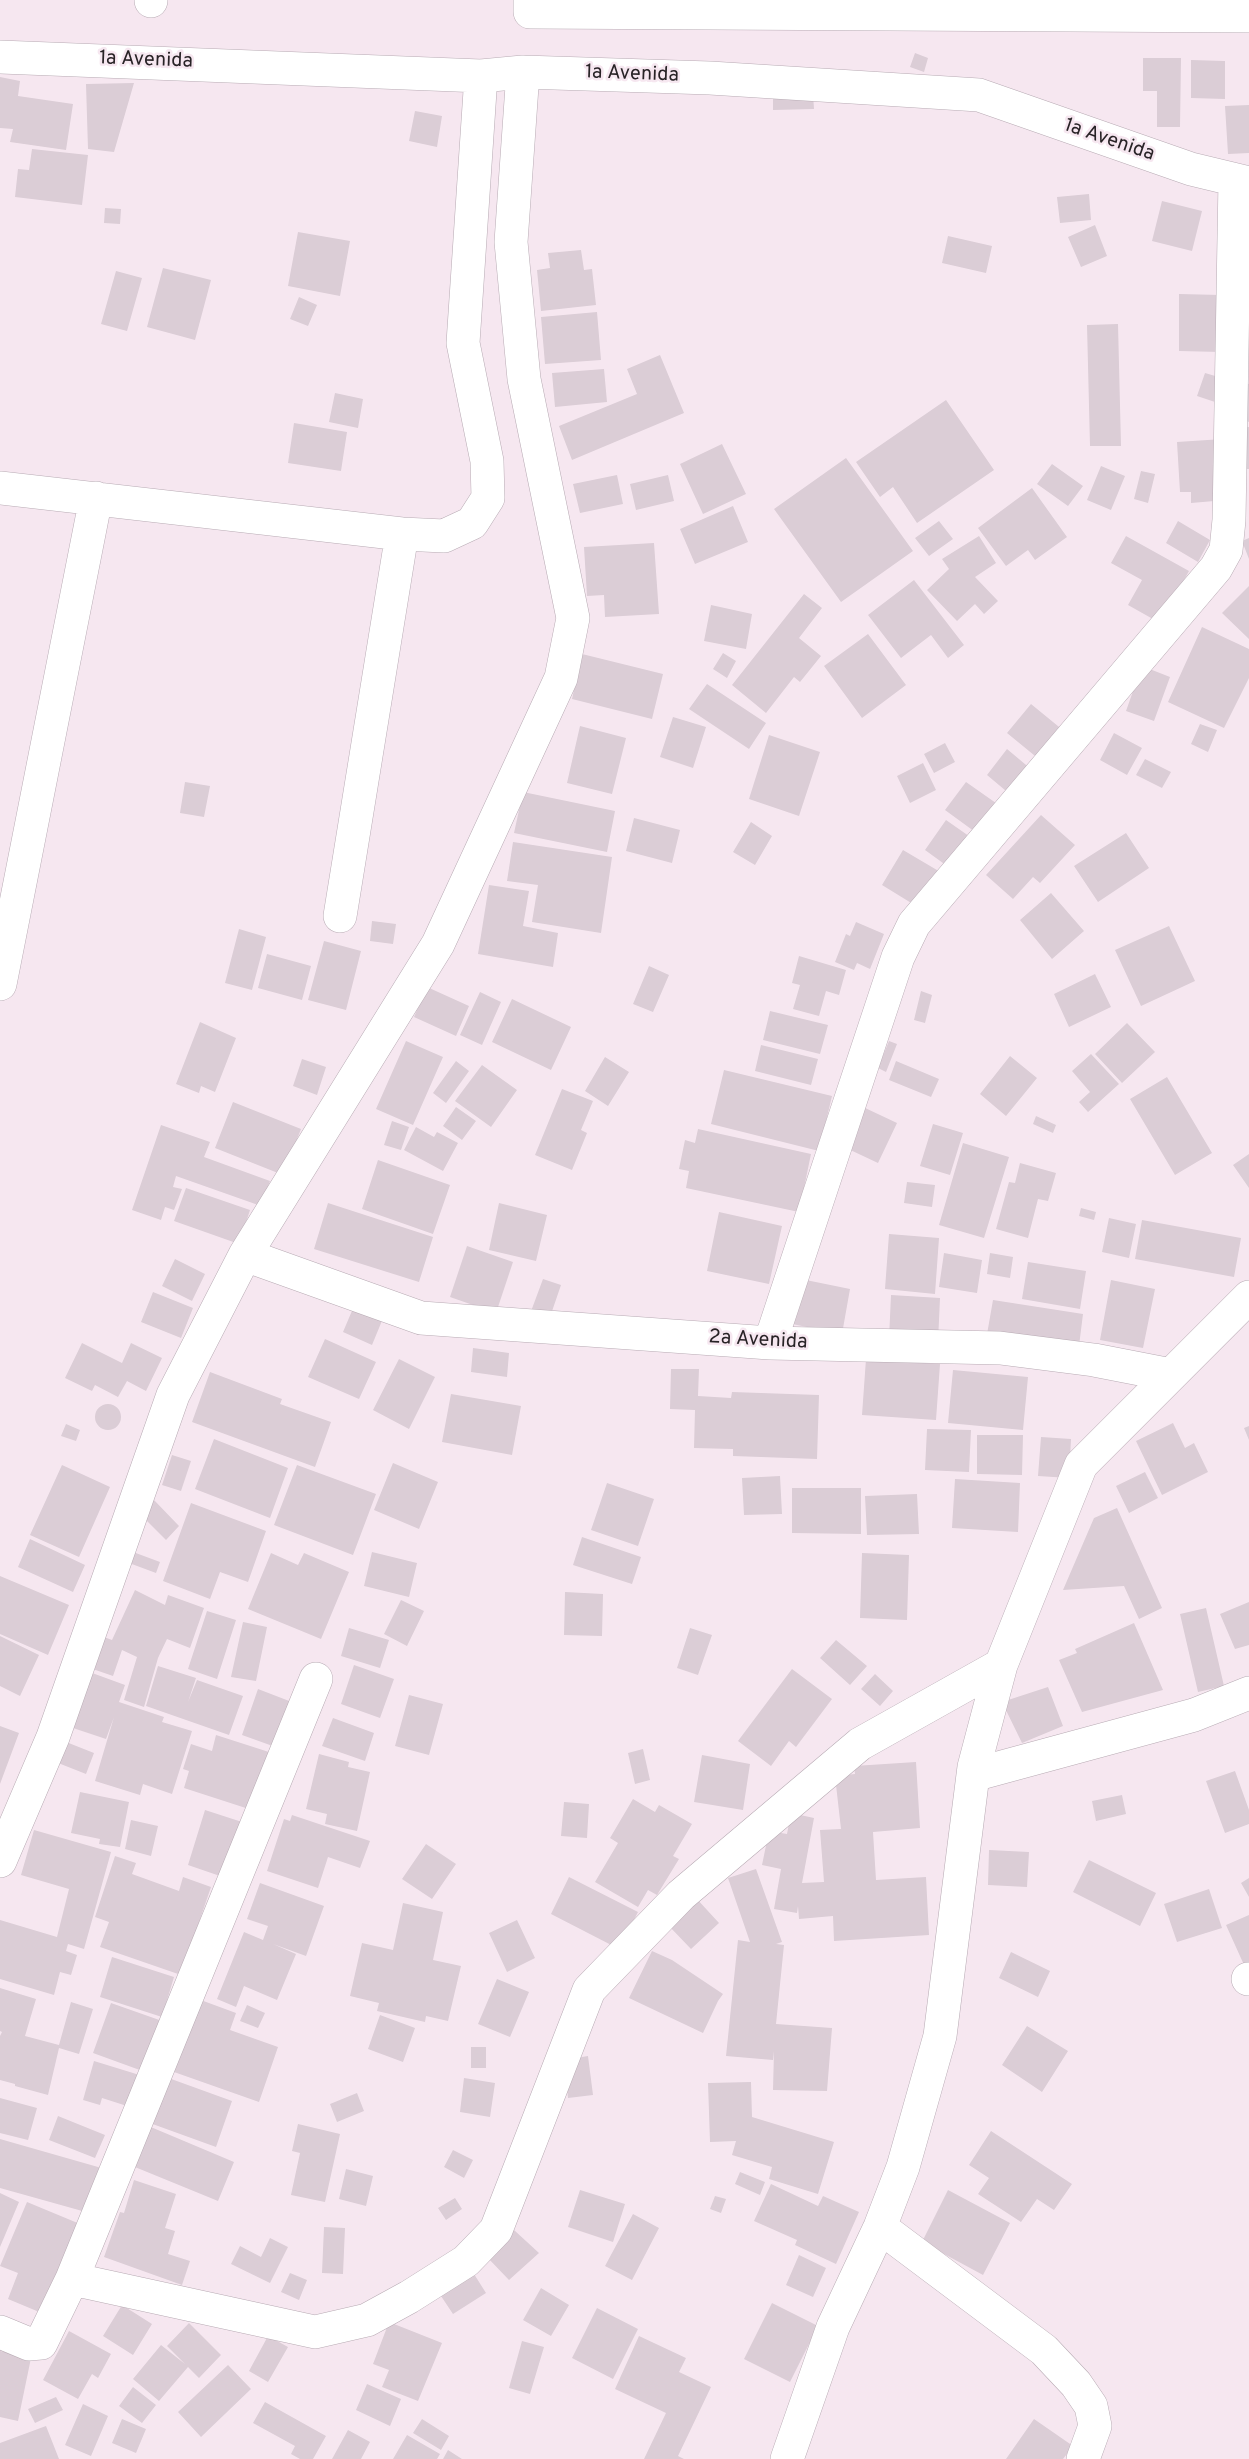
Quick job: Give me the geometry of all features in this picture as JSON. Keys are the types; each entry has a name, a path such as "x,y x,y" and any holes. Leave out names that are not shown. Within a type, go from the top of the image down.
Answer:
{"street":[{"path":"530,0 530,12 900,7 1249,16"},
{"name":"1a Avenida","path":"0,57 481,76 523,72 710,78 978,95 1191,169 1242,181"},
{"path":"0,1861 11,1807 53,1737 173,1395 245,1255 438,944 561,678 573,618 524,379 511,242 523,72"},
{"path":"0,488 402,534 444,536 472,523 488,498 487,461 463,344 481,76"},
{"path":"770,1343 898,957 914,924 1216,568 1226,550 1242,181"},
{"path":"0,984 96,498"},
{"path":"340,916 402,534"},
{"name":"2a Avenida","path":"245,1255 421,1318 770,1343 1000,1348 1094,1360 1171,1375"},
{"path":"788,2459 833,2327 880,2227 903,2167 940,2036 974,1775 1001,1665 1081,1465 1249,1298"},
{"path":"72,2279 315,2332 366,2320 409,2297 466,2261 496,2230 589,1990 681,1895 860,1744 1001,1665"},
{"path":"0,2332 29,2344 41,2343 72,2279 316,1679"},
{"path":"974,1775 1194,1715 1249,1692"},
{"path":"880,2227 1044,2350 1076,2384 1091,2406 1095,2426 1083,2459"}],"building":[{"path":"915,53 928,58 924,72 910,67"},
{"path":"1143,58 1181,58 1180,127 1157,127 1157,91 1143,91"},
{"path":"1191,60 1225,61 1225,99 1191,98"},
{"path":"0,77 20,81 18,96 73,104 66,150 10,142 13,129 0,128"},
{"path":"134,83 114,152 88,149 86,84"},
{"path":"813,94 814,109 773,110 773,95"},
{"path":"1249,105 1249,153 1228,154 1225,106"},
{"path":"415,111 442,116 437,147 409,141"},
{"path":"32,149 88,155 82,205 15,197 18,169 29,170"},
{"path":"1089,194 1091,220 1060,223 1057,197"},
{"path":"1162,201 1202,211 1192,251 1152,241"},
{"path":"105,208 121,209 120,224 104,223"},
{"path":"1095,225 1107,256 1081,267 1068,237"},
{"path":"298,232 350,241 340,296 288,286"},
{"path":"948,236 992,246 986,273 942,263"},
{"path":"581,250 584,270 592,269 596,305 541,311 537,270 550,268 548,253"},
{"path":"163,268 211,280 195,340 147,327"},
{"path":"116,271 142,278 127,331 101,324"},
{"path":"1179,294 1221,295 1221,352 1179,351"},
{"path":"299,297 317,305 308,326 290,319"},
{"path":"597,312 601,360 545,364 541,317"},
{"path":"1118,324 1121,446 1090,446 1087,325"},
{"path":"660,355 684,413 572,460 559,426 637,394 627,369"},
{"path":"604,369 607,402 555,407 552,373"},
{"path":"1205,373 1222,378 1215,402 1197,396"},
{"path":"1246,383 1249,384 1249,422 1233,415"},
{"path":"335,393 363,399 358,428 329,422"},
{"path":"946,400 994,470 917,523 893,487 880,497 856,462"},
{"path":"294,423 347,432 341,471 288,463"},
{"path":"1235,427 1249,427 1249,469 1235,469"},
{"path":"1223,439 1226,500 1191,503 1191,492 1180,492 1177,442"},
{"path":"722,444 746,494 703,514 680,464"},
{"path":"846,458 913,551 841,602 774,509"},
{"path":"1052,464 1083,486 1068,506 1037,484"},
{"path":"1101,466 1125,476 1111,510 1087,500"},
{"path":"1141,471 1155,474 1148,503 1134,499"},
{"path":"617,475 623,504 580,513 573,484"},
{"path":"668,475 674,501 636,510 630,484"},
{"path":"1032,488 1067,537 1035,560 1028,550 1006,566 978,528"},
{"path":"733,506 748,542 695,564 680,529"},
{"path":"939,521 953,539 929,556 915,538"},
{"path":"1178,521 1210,540 1198,562 1166,543"},
{"path":"979,536 996,563 975,577 998,601 984,614 975,604 957,621 927,590 949,569 942,559"},
{"path":"1126,536 1189,571 1160,623 1128,605 1142,580 1111,563"},
{"path":"1249,538 1249,559 1242,541"},
{"path":"654,543 659,614 605,617 604,595 587,596 584,547"},
{"path":"914,580 964,645 948,658 931,635 901,658 868,615"},
{"path":"1249,586 1249,639 1222,613"},
{"path":"804,594 822,608 799,638 821,656 800,682 794,677 766,713 732,685"},
{"path":"711,605 752,614 746,649 704,641"},
{"path":"1202,627 1249,649 1249,678 1224,728 1168,702"},
{"path":"868,634 906,685 862,718 824,666"},
{"path":"723,653 736,661 727,678 713,669"},
{"path":"582,654 663,674 652,719 572,699"},
{"path":"1142,666 1170,677 1154,721 1126,711"},
{"path":"707,684 766,723 749,749 689,709"},
{"path":"1031,704 1064,731 1040,760 1007,733"},
{"path":"673,717 706,727 693,768 660,757"},
{"path":"1200,724 1217,730 1208,752 1191,744"},
{"path":"580,726 626,738 612,794 567,783"},
{"path":"1114,733 1142,748 1127,775 1100,760"},
{"path":"769,735 820,752 799,816 749,799"},
{"path":"945,743 955,762 934,773 924,754"},
{"path":"1007,749 1038,775 1018,801 987,775"},
{"path":"1145,759 1171,772 1162,788 1136,775"},
{"path":"923,763 936,790 910,803 897,776"},
{"path":"185,782 210,786 204,817 180,813"},
{"path":"966,782 1003,808 982,837 945,810"},
{"path":"523,792 615,811 607,852 514,833"},
{"path":"1041,815 1075,845 1040,883 1033,877 1013,899 986,875"},
{"path":"634,818 680,830 672,863 626,851"},
{"path":"946,820 976,841 954,871 925,850"},
{"path":"751,822 772,836 755,865 733,852"},
{"path":"1126,833 1149,868 1098,902 1074,866"},
{"path":"513,842 612,857 601,933 532,922 538,885 507,881"},
{"path":"903,850 942,873 921,909 882,885"},
{"path":"489,885 529,891 523,926 558,933 553,967 478,954"},
{"path":"1051,893 1084,931 1052,959 1020,920"},
{"path":"372,921 396,924 393,944 370,941"},
{"path":"856,922 884,934 870,969 857,963 854,970 835,962 846,934 850,936"},
{"path":"1169,926 1195,981 1141,1006 1115,950"},
{"path":"239,929 266,937 252,990 225,983"},
{"path":"324,941 361,951 346,1010 308,1000"},
{"path":"267,954 311,966 302,1000 258,988"},
{"path":"799,956 846,970 839,995 826,991 819,1016 793,1009 800,985 792,983"},
{"path":"649,966 669,975 653,1012 633,1004"},
{"path":"1095,974 1111,1007 1069,1027 1054,994"},
{"path":"427,987 469,1006 456,1036 414,1017"},
{"path":"921,991 932,995 925,1023 914,1020"},
{"path":"480,992 501,1002 482,1045 460,1035"},
{"path":"512,999 571,1027 551,1070 492,1042"},
{"path":"770,1011 828,1025 820,1054 763,1040"},
{"path":"200,1022 236,1038 215,1092 201,1086 199,1093 176,1084"},
{"path":"1127,1023 1155,1052 1122,1083 1095,1054"},
{"path":"406,1041 443,1057 413,1125 376,1109"},
{"path":"889,1041 897,1044 886,1072 878,1068"},
{"path":"761,1045 818,1059 811,1085 755,1071"},
{"path":"1091,1054 1119,1084 1088,1112 1079,1102 1090,1092 1072,1071"},
{"path":"1010,1056 1037,1078 1006,1116 980,1094"},
{"path":"605,1057 629,1072 608,1106 585,1091"},
{"path":"302,1059 326,1067 317,1095 293,1086"},
{"path":"456,1061 469,1071 446,1103 433,1093"},
{"path":"896,1061 939,1079 931,1097 889,1080"},
{"path":"482,1065 517,1090 491,1127 455,1101"},
{"path":"724,1070 832,1096 819,1151 711,1124"},
{"path":"1167,1077 1212,1153 1175,1175 1130,1099"},
{"path":"562,1089 593,1101 581,1130 587,1133 572,1170 535,1155"},
{"path":"233,1102 301,1129 283,1175 215,1148"},
{"path":"456,1107 476,1121 462,1140 443,1126"},
{"path":"863,1107 897,1123 878,1163 844,1147"},
{"path":"1036,1116 1056,1125 1053,1133 1033,1124"},
{"path":"392,1121 409,1127 401,1150 384,1145"},
{"path":"933,1124 963,1133 950,1175 920,1166"},
{"path":"161,1125 210,1142 204,1157 270,1181 261,1206 176,1176 173,1187 182,1189 174,1210 165,1207 161,1220 132,1210"},
{"path":"416,1127 434,1137 437,1132 458,1143 443,1171 404,1150"},
{"path":"698,1129 811,1154 799,1212 686,1188 689,1171 679,1169 685,1140 695,1143"},
{"path":"963,1143 1009,1157 984,1238 939,1225"},
{"path":"1249,1154 1249,1188 1233,1165"},
{"path":"378,1160 450,1185 433,1234 362,1209"},
{"path":"1020,1163 1056,1173 1048,1201 1038,1199 1028,1238 996,1229 1009,1182 1015,1183"},
{"path":"907,1182 935,1185 932,1207 904,1203"},
{"path":"186,1188 250,1210 239,1244 174,1221"},
{"path":"328,1203 433,1237 419,1282 314,1249"},
{"path":"499,1203 547,1215 536,1261 489,1250"},
{"path":"1081,1208 1096,1212 1094,1220 1079,1216"},
{"path":"719,1212 782,1226 769,1284 707,1271"},
{"path":"1109,1218 1136,1224 1129,1258 1102,1252"},
{"path":"1142,1220 1241,1238 1234,1277 1135,1259"},
{"path":"889,1234 939,1238 935,1294 885,1289"},
{"path":"467,1246 513,1262 496,1313 450,1297"},
{"path":"944,1253 982,1260 977,1293 939,1287"},
{"path":"990,1253 1013,1257 1010,1278 987,1274"},
{"path":"175,1259 205,1274 192,1301 162,1286"},
{"path":"1028,1262 1086,1271 1080,1309 1022,1299"},
{"path":"543,1279 561,1285 549,1320 530,1314"},
{"path":"801,1279 850,1289 842,1334 792,1324"},
{"path":"1111,1280 1155,1289 1143,1348 1100,1340"},
{"path":"153,1292 193,1308 181,1338 141,1322"},
{"path":"891,1295 940,1298 938,1342 889,1339"},
{"path":"357,1299 386,1311 372,1345 343,1332"},
{"path":"993,1300 1083,1314 1078,1354 986,1340"},
{"path":"325,1339 376,1362 359,1399 308,1377"},
{"path":"82,1343 122,1363 131,1343 162,1358 146,1391 127,1381 118,1397 95,1385 92,1391 65,1378"},
{"path":"473,1348 509,1353 507,1377 471,1372"},
{"path":"399,1359 435,1377 409,1429 373,1410"},
{"path":"866,1359 940,1364 936,1420 862,1415"},
{"path":"671,1369 699,1369 698,1396 731,1398 732,1392 819,1395 817,1459 733,1456 733,1449 694,1448 695,1410 670,1409"},
{"path":"953,1370 1028,1377 1023,1430 948,1423"},
{"path":"210,1372 282,1399 280,1404 331,1422 315,1467 192,1422"},
{"path":"451,1394 521,1406 512,1455 442,1442"},
{"path":"108,1404 117,1408 121,1417 117,1426 108,1430 99,1426 95,1417 99,1408"},
{"path":"1173,1423 1185,1448 1194,1443 1208,1472 1162,1495 1136,1441"},
{"path":"66,1424 80,1430 76,1441 61,1436"},
{"path":"1249,1426 1249,1440 1244,1428"},
{"path":"927,1429 971,1430 969,1472 925,1470"},
{"path":"977,1435 1023,1435 1022,1475 977,1474"},
{"path":"1041,1437 1071,1439 1069,1478 1038,1476"},
{"path":"214,1439 288,1468 270,1518 195,1489"},
{"path":"172,1455 191,1461 181,1491 162,1485"},
{"path":"393,1463 438,1482 419,1529 374,1510"},
{"path":"62,1465 110,1487 79,1557 30,1535"},
{"path":"297,1465 376,1494 353,1555 274,1525"},
{"path":"1145,1472 1158,1498 1129,1513 1116,1486"},
{"path":"780,1476 782,1514 744,1515 742,1478"},
{"path":"955,1479 1020,1483 1018,1532 952,1528"},
{"path":"607,1483 654,1499 638,1546 591,1530"},
{"path":"792,1488 861,1488 861,1534 792,1533"},
{"path":"917,1494 919,1534 867,1535 865,1496"},
{"path":"154,1500 179,1526 166,1540 140,1514"},
{"path":"191,1503 266,1531 248,1582 220,1572 210,1599 163,1581"},
{"path":"1117,1508 1162,1608 1139,1619 1124,1586 1063,1590 1094,1518"},
{"path":"582,1537 641,1557 632,1584 573,1565"},
{"path":"30,1539 85,1565 73,1592 18,1567"},
{"path":"125,1549 160,1562 156,1573 121,1560"},
{"path":"372,1552 417,1563 409,1597 364,1586"},
{"path":"271,1553 298,1565 304,1553 349,1572 321,1639 248,1609"},
{"path":"862,1553 909,1555 907,1620 860,1618"},
{"path":"0,1576 69,1605 48,1655 0,1634"},
{"path":"135,1590 165,1605 168,1595 204,1608 190,1648 167,1639 158,1658 144,1707 124,1700 137,1657 122,1650 113,1676 84,1666 96,1634 112,1640"},
{"path":"565,1592 603,1594 602,1636 564,1635"},
{"path":"401,1600 424,1611 407,1646 384,1634"},
{"path":"1249,1602 1249,1645 1235,1649 1220,1614"},
{"path":"1206,1608 1224,1686 1198,1692 1180,1614"},
{"path":"207,1611 236,1620 217,1679 188,1669"},
{"path":"243,1622 267,1627 256,1681 231,1677"},
{"path":"1134,1623 1163,1690 1082,1712 1059,1660 1077,1653 1075,1649"},
{"path":"349,1628 389,1640 380,1668 341,1656"},
{"path":"690,1628 712,1635 698,1675 677,1668"},
{"path":"0,1636 39,1655 20,1696 0,1686"},
{"path":"836,1640 867,1666 850,1685 820,1658"},
{"path":"354,1665 394,1679 380,1718 341,1704"},
{"path":"158,1666 196,1678 188,1702 197,1680 243,1696 229,1735 146,1706"},
{"path":"792,1669 832,1699 796,1747 789,1741 771,1766 738,1741"},
{"path":"84,1670 125,1685 119,1702 164,1717 162,1722 192,1731 172,1794 143,1784 140,1795 95,1781 114,1717 106,1739 64,1725"},
{"path":"875,1674 893,1691 880,1706 861,1689"},
{"path":"1048,1687 1063,1726 1022,1743 1002,1702"},
{"path":"258,1689 297,1704 281,1749 242,1735"},
{"path":"409,1695 443,1704 429,1755 395,1746"},
{"path":"333,1718 374,1733 365,1761 322,1746"},
{"path":"0,1726 19,1733 0,1784"},
{"path":"216,1735 272,1753 255,1811 184,1788 189,1771 183,1769 191,1744 212,1751"},
{"path":"56,1738 94,1753 86,1774 48,1759"},
{"path":"643,1749 650,1780 635,1784 628,1753"},
{"path":"319,1754 349,1762 348,1767 370,1772 357,1831 325,1824 327,1814 306,1809"},
{"path":"702,1755 750,1764 743,1810 694,1802"},
{"path":"916,1762 920,1828 873,1832 876,1880 926,1877 929,1935 834,1941 833,1916 799,1919 798,1906 797,1913 774,1909 781,1869 762,1865 769,1831 787,1834 791,1813 814,1818 802,1883 824,1882 820,1830 841,1829 835,1776 855,1774 854,1766"},
{"path":"1235,1771 1249,1810 1249,1824 1225,1833 1206,1781"},
{"path":"80,1792 129,1802 120,1847 99,1844 100,1839 71,1833"},
{"path":"1122,1795 1126,1814 1096,1821 1092,1801"},
{"path":"633,1799 655,1812 659,1805 692,1824 673,1856 679,1859 657,1895 648,1890 638,1907 595,1882 618,1843 610,1838"},
{"path":"564,1802 589,1804 587,1838 561,1836"},
{"path":"205,1810 242,1822 220,1876 188,1865"},
{"path":"292,1815 370,1841 360,1868 328,1857 318,1888 267,1871 284,1819 290,1821"},
{"path":"131,1820 158,1826 151,1856 125,1849"},
{"path":"34,1830 111,1852 84,1949 68,1944 66,1951 77,1955 71,1975 60,1972 54,1995 0,1979 0,1920 57,1937 69,1889 21,1875"},
{"path":"426,1844 456,1864 432,1899 402,1879"},
{"path":"989,1850 1029,1852 1027,1887 988,1885"},
{"path":"115,1856 136,1863 132,1874 179,1891 183,1877 211,1887 181,1975 100,1947 109,1922 95,1917"},
{"path":"1089,1860 1156,1893 1140,1926 1073,1892"},
{"path":"756,1869 782,1942 776,1944 784,1945 776,2024 832,2028 827,2091 773,2090 774,2051 773,2060 726,2056 738,1940 750,1942 728,1878"},
{"path":"569,1877 638,1912 619,1949 551,1914"},
{"path":"1249,1878 1249,1897 1241,1883"},
{"path":"260,1883 324,1906 306,1956 273,1944 296,1954 277,2000 244,1986 236,2007 217,1999 244,1932 263,1940 268,1926 247,1919"},
{"path":"1209,1889 1222,1928 1177,1942 1164,1904"},
{"path":"696,1898 719,1923 691,1949 668,1925"},
{"path":"403,1903 443,1912 433,1960 461,1966 448,2021 426,2016 425,2022 377,2011 379,2003 350,1996 362,1943 393,1950"},
{"path":"1249,1915 1249,1976 1226,1925"},
{"path":"517,1920 535,1958 507,1972 489,1933"},
{"path":"652,1951 672,1960 723,1994 703,2033 629,1998"},
{"path":"1011,1952 1050,1971 1038,1997 999,1978"},
{"path":"112,1957 174,1977 162,2017 100,1997"},
{"path":"497,1979 529,1992 510,2037 478,2024"},
{"path":"0,1988 36,1999 25,2036 59,2045 71,2002 93,2009 79,2054 59,2048 48,2095 0,2080 0,2036 2,2032 0,2031"},
{"path":"198,1999 236,2013 230,2030 278,2047 259,2102 174,2072"},
{"path":"111,2003 165,2022 148,2073 93,2053"},
{"path":"247,2005 265,2013 258,2028 240,2021"},
{"path":"380,2015 415,2028 403,2062 368,2049"},
{"path":"1027,2026 1068,2051 1042,2092 1002,2065"},
{"path":"471,2047 486,2047 486,2068 471,2068"},
{"path":"588,2056 593,2095 568,2098 564,2060"},
{"path":"94,2061 146,2077 127,2106 102,2098 100,2105 83,2100"},
{"path":"163,2076 232,2101 216,2147 147,2122"},
{"path":"464,2078 495,2083 490,2117 460,2112"},
{"path":"751,2082 752,2117 834,2142 818,2194 769,2179 772,2167 732,2155 736,2141 710,2142 708,2083"},
{"path":"357,2093 364,2111 337,2122 330,2104"},
{"path":"0,2098 37,2108 28,2140 0,2133"},
{"path":"58,2116 105,2135 95,2158 49,2140"},
{"path":"298,2124 340,2134 325,2202 291,2195 300,2153 292,2151"},
{"path":"146,2125 234,2162 218,2201 130,2165"},
{"path":"991,2131 1072,2184 1054,2210 1037,2199 1021,2222 978,2194 989,2178 969,2165"},
{"path":"0,2139 105,2169 93,2214 0,2188"},
{"path":"453,2150 473,2160 464,2178 444,2167"},
{"path":"346,2169 373,2176 366,2206 339,2199"},
{"path":"740,2172 765,2182 760,2195 735,2184"},
{"path":"134,2180 176,2194 165,2228 175,2231 168,2254 190,2261 182,2285 104,2257 120,2212 124,2213"},
{"path":"771,2184 818,2206 823,2196 859,2212 836,2264 795,2245 797,2240 754,2221"},
{"path":"580,2190 625,2204 613,2242 568,2227"},
{"path":"948,2190 1010,2223 983,2275 922,2242"},
{"path":"0,2193 19,2202 0,2247"},
{"path":"715,2196 726,2199 721,2213 710,2209"},
{"path":"455,2198 462,2209 446,2220 438,2208"},
{"path":"27,2202 80,2224 44,2314 8,2299 18,2273 0,2266"},
{"path":"633,2214 659,2228 632,2280 605,2266"},
{"path":"324,2227 345,2228 343,2274 322,2273"},
{"path":"514,2230 539,2253 509,2280 486,2256"},
{"path":"270,2238 288,2247 270,2283 231,2264 240,2246 261,2257"},
{"path":"799,2255 826,2268 813,2297 786,2285"},
{"path":"290,2273 307,2280 299,2300 281,2292"},
{"path":"474,2274 486,2293 453,2314 441,2296"},
{"path":"541,2288 569,2305 551,2336 523,2320"},
{"path":"772,2303 818,2326 790,2382 744,2359"},
{"path":"122,2305 152,2324 133,2355 103,2336"},
{"path":"597,2308 638,2329 613,2379 572,2358"},
{"path":"389,2322 442,2343 418,2401 382,2387 389,2370 373,2364"},
{"path":"189,2323 221,2355 199,2378 188,2367 159,2401 133,2379 161,2345 185,2364 167,2346"},
{"path":"69,2331 111,2354 98,2378 92,2374 78,2399 43,2380"},
{"path":"268,2336 288,2347 268,2382 249,2371"},
{"path":"639,2336 686,2358 679,2372 711,2387 678,2456 684,2459 644,2459 666,2413 615,2389"},
{"path":"522,2341 544,2347 530,2394 509,2388"},
{"path":"0,2351 31,2358 18,2421 0,2417"},
{"path":"228,2365 251,2389 201,2437 178,2412"},
{"path":"367,2384 401,2399 390,2426 356,2410"},
{"path":"133,2387 156,2405 142,2423 119,2406"},
{"path":"56,2397 63,2410 35,2423 28,2409"},
{"path":"265,2402 326,2436 313,2459 300,2459 291,2454 295,2446 253,2423"},
{"path":"83,2404 108,2416 91,2456 65,2445"},
{"path":"122,2419 146,2429 136,2453 112,2443"},
{"path":"422,2419 449,2436 441,2450 413,2433"},
{"path":"1034,2419 1073,2446 1063,2459 1006,2459"},
{"path":"46,2426 59,2459 0,2459 0,2443"},
{"path":"348,2430 370,2442 361,2459 332,2459"},
{"path":"407,2435 440,2454 437,2459 393,2459"},
{"path":"448,2450 462,2459 443,2459"}]}
